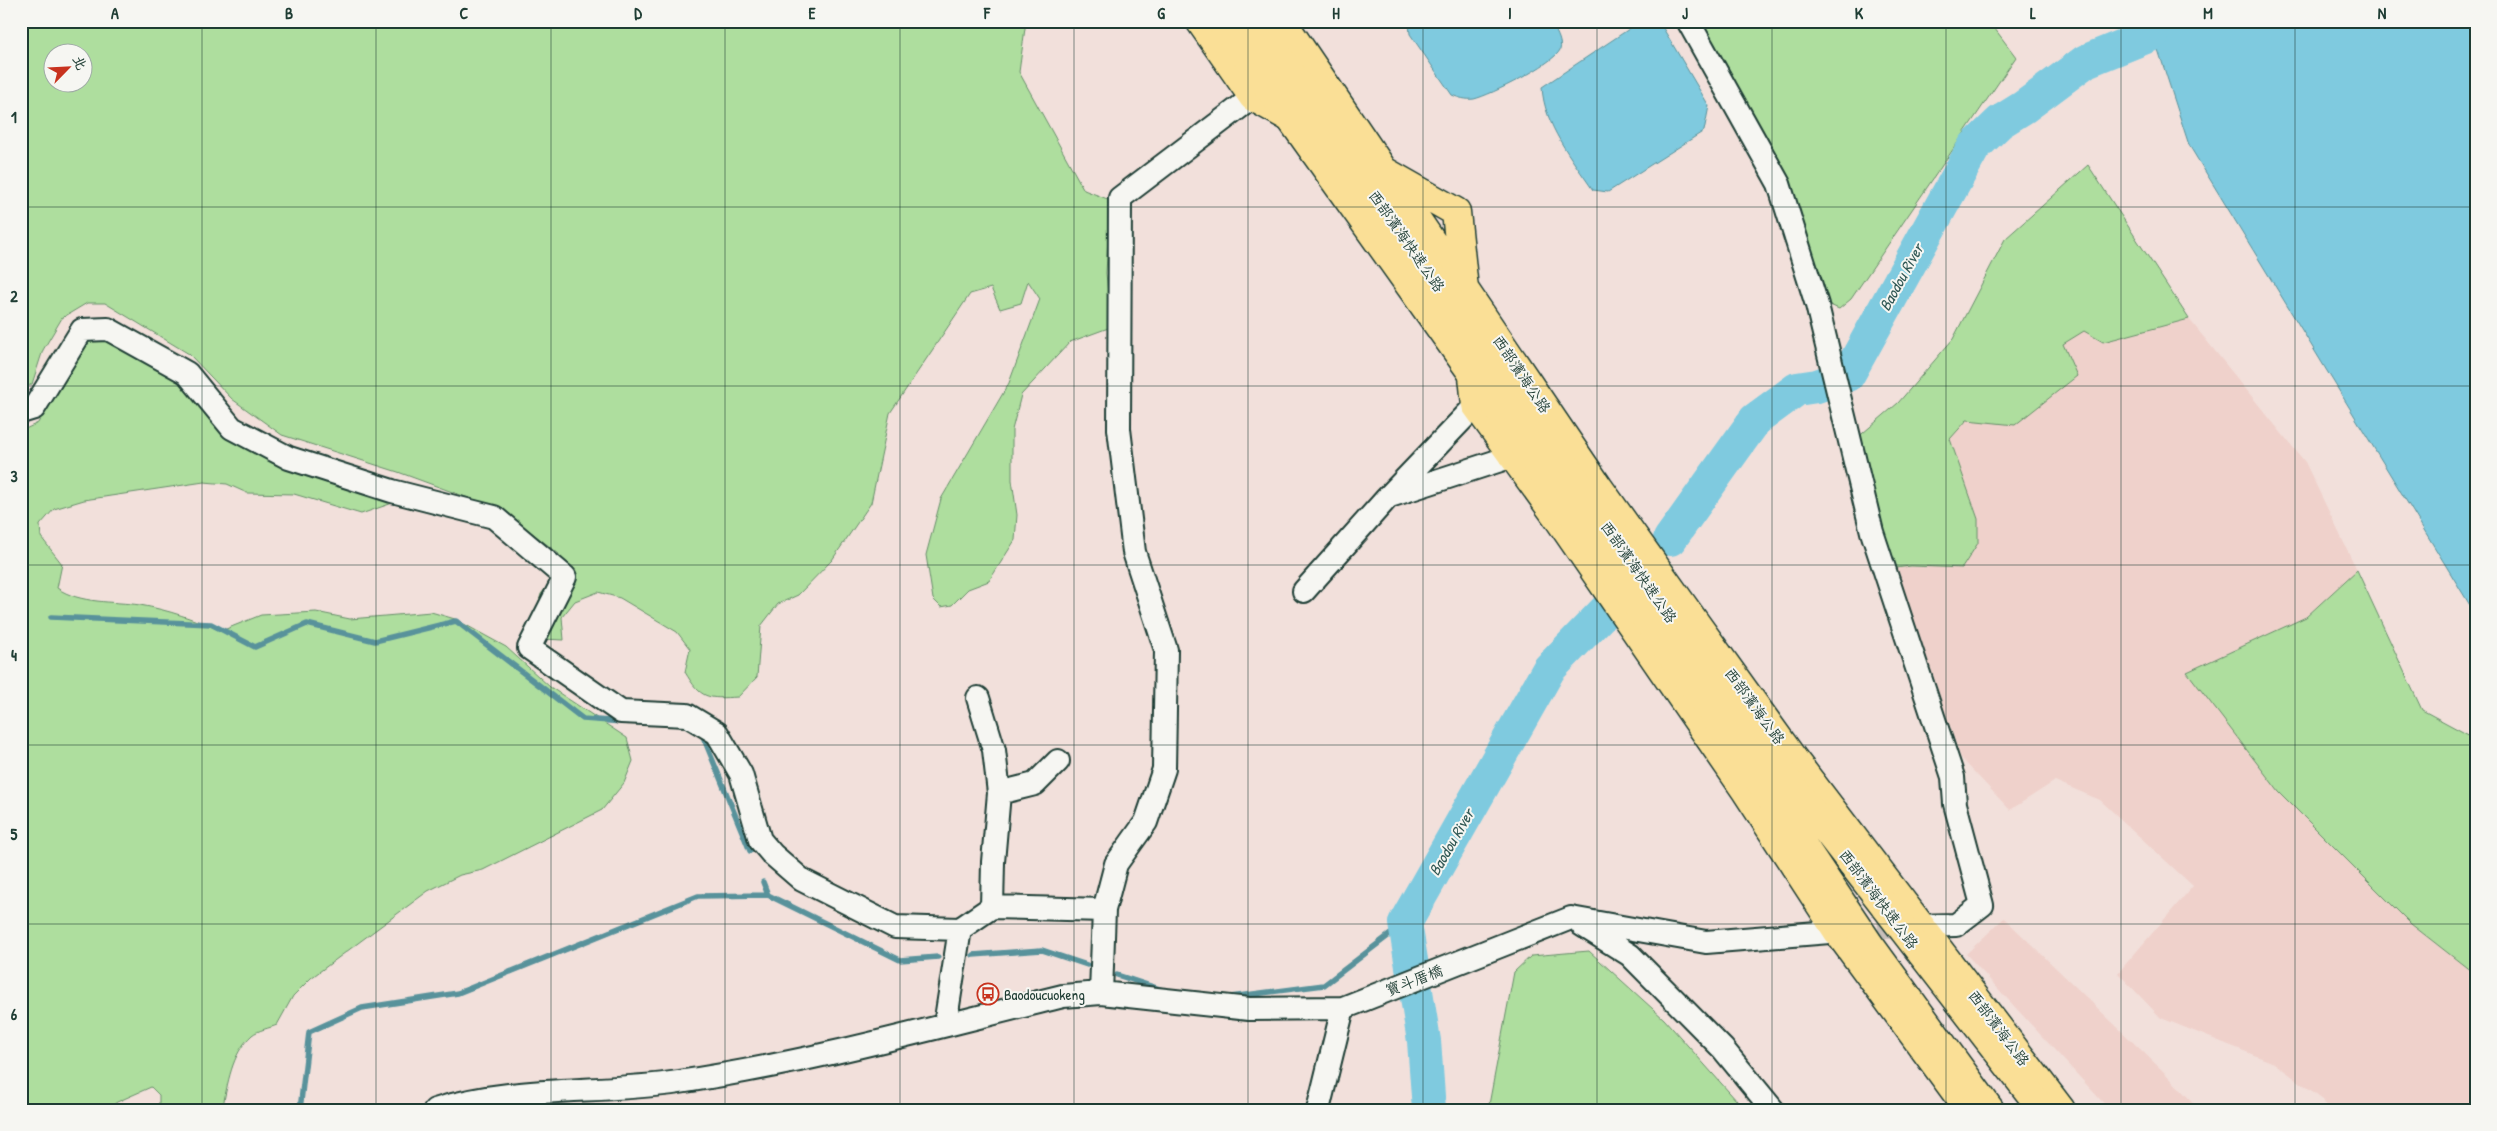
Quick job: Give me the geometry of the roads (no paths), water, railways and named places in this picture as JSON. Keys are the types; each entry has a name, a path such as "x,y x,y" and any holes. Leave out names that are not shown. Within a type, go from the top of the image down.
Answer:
{"main road":[{"name":"西部濱海公路","path":"1200,21 1253,96 1456,212 1476,405"},
{"name":"西部濱海快速公路","path":"1221,21 1579,504"},
{"name":"西部濱海快速公路","path":"1254,21 1579,504 1768,774 1869,944 1990,1110"},
{"name":"西部濱海公路","path":"1282,21 1599,488 1794,760 2060,1110"},
{"path":"1476,405 1740,783 1840,931 1969,1110"},
{"name":"西部濱海快速公路","path":"1768,774 2043,1110"}],"street":[{"path":"1688,21 1779,184 1818,305 1872,532 1953,777 1955,804 1982,904 1956,926 1919,926"},
{"path":"1101,993 1104,910 1116,864 1146,822 1164,769 1166,650 1134,552 1119,429 1120,198 1253,96"},
{"path":"21,412 34,408 82,330 108,329 186,373 232,428 289,458 392,491 494,517 565,577 529,648 621,712 687,715 717,733 742,774 760,840 772,854 802,880 895,927 960,929 992,907 1104,910"},
{"path":"1304,591 1387,498 1476,405"},
{"path":"1387,498 1513,456"},
{"path":"978,698 994,750 999,793 993,862 992,907"},
{"path":"999,793 1035,784 1058,762"},
{"path":"1571,918 1706,942 1840,931"},
{"path":"1571,918 1630,955 1723,1049 1773,1110"},
{"name":"寶斗厝橋","path":"1346,1006 1571,918"},
{"path":"945,1025 960,929"},
{"path":"435,1110 498,1096 678,1082 791,1063 1063,996 1101,993 1248,1009 1346,1006 1318,1110"}],"water":[{"path":"1412,21 1551,21 1561,46 1555,56 1534,71 1482,96 1468,99 1452,95 1410,34 1409,24"},
{"path":"1641,21 1660,23 1709,106 1704,131 1608,192 1593,190 1553,128 1544,101 1542,87"},
{"path":"2144,21 2476,21 2476,615 2189,145 2153,34"}],"waterway":[{"name":"Baodou River","path":"1670,539 1755,420 1797,389 1817,386 1848,375 1974,147 2000,122 2024,107 2086,61 2153,34"},
{"name":"Baodou River","path":"1429,1110 1424,1041 1405,923 1549,669 1607,609"},
{"path":"51,617 211,624 255,647 307,624 375,641 456,621 583,719 623,722"},
{"path":"702,734 750,851"},
{"path":"763,882 768,895"},
{"path":"300,1110 309,1032 362,1008 458,993 698,896 768,895 900,960 938,957"},
{"path":"1230,997 1324,985 1405,923"},
{"path":"973,955 1042,950 1087,965"},
{"path":"1117,975 1163,990"}],"tunnel":[{"path":"1845,931 1915,926"}],"place":[{"name":"Baodoucuokeng","path":"988,994"}]}
